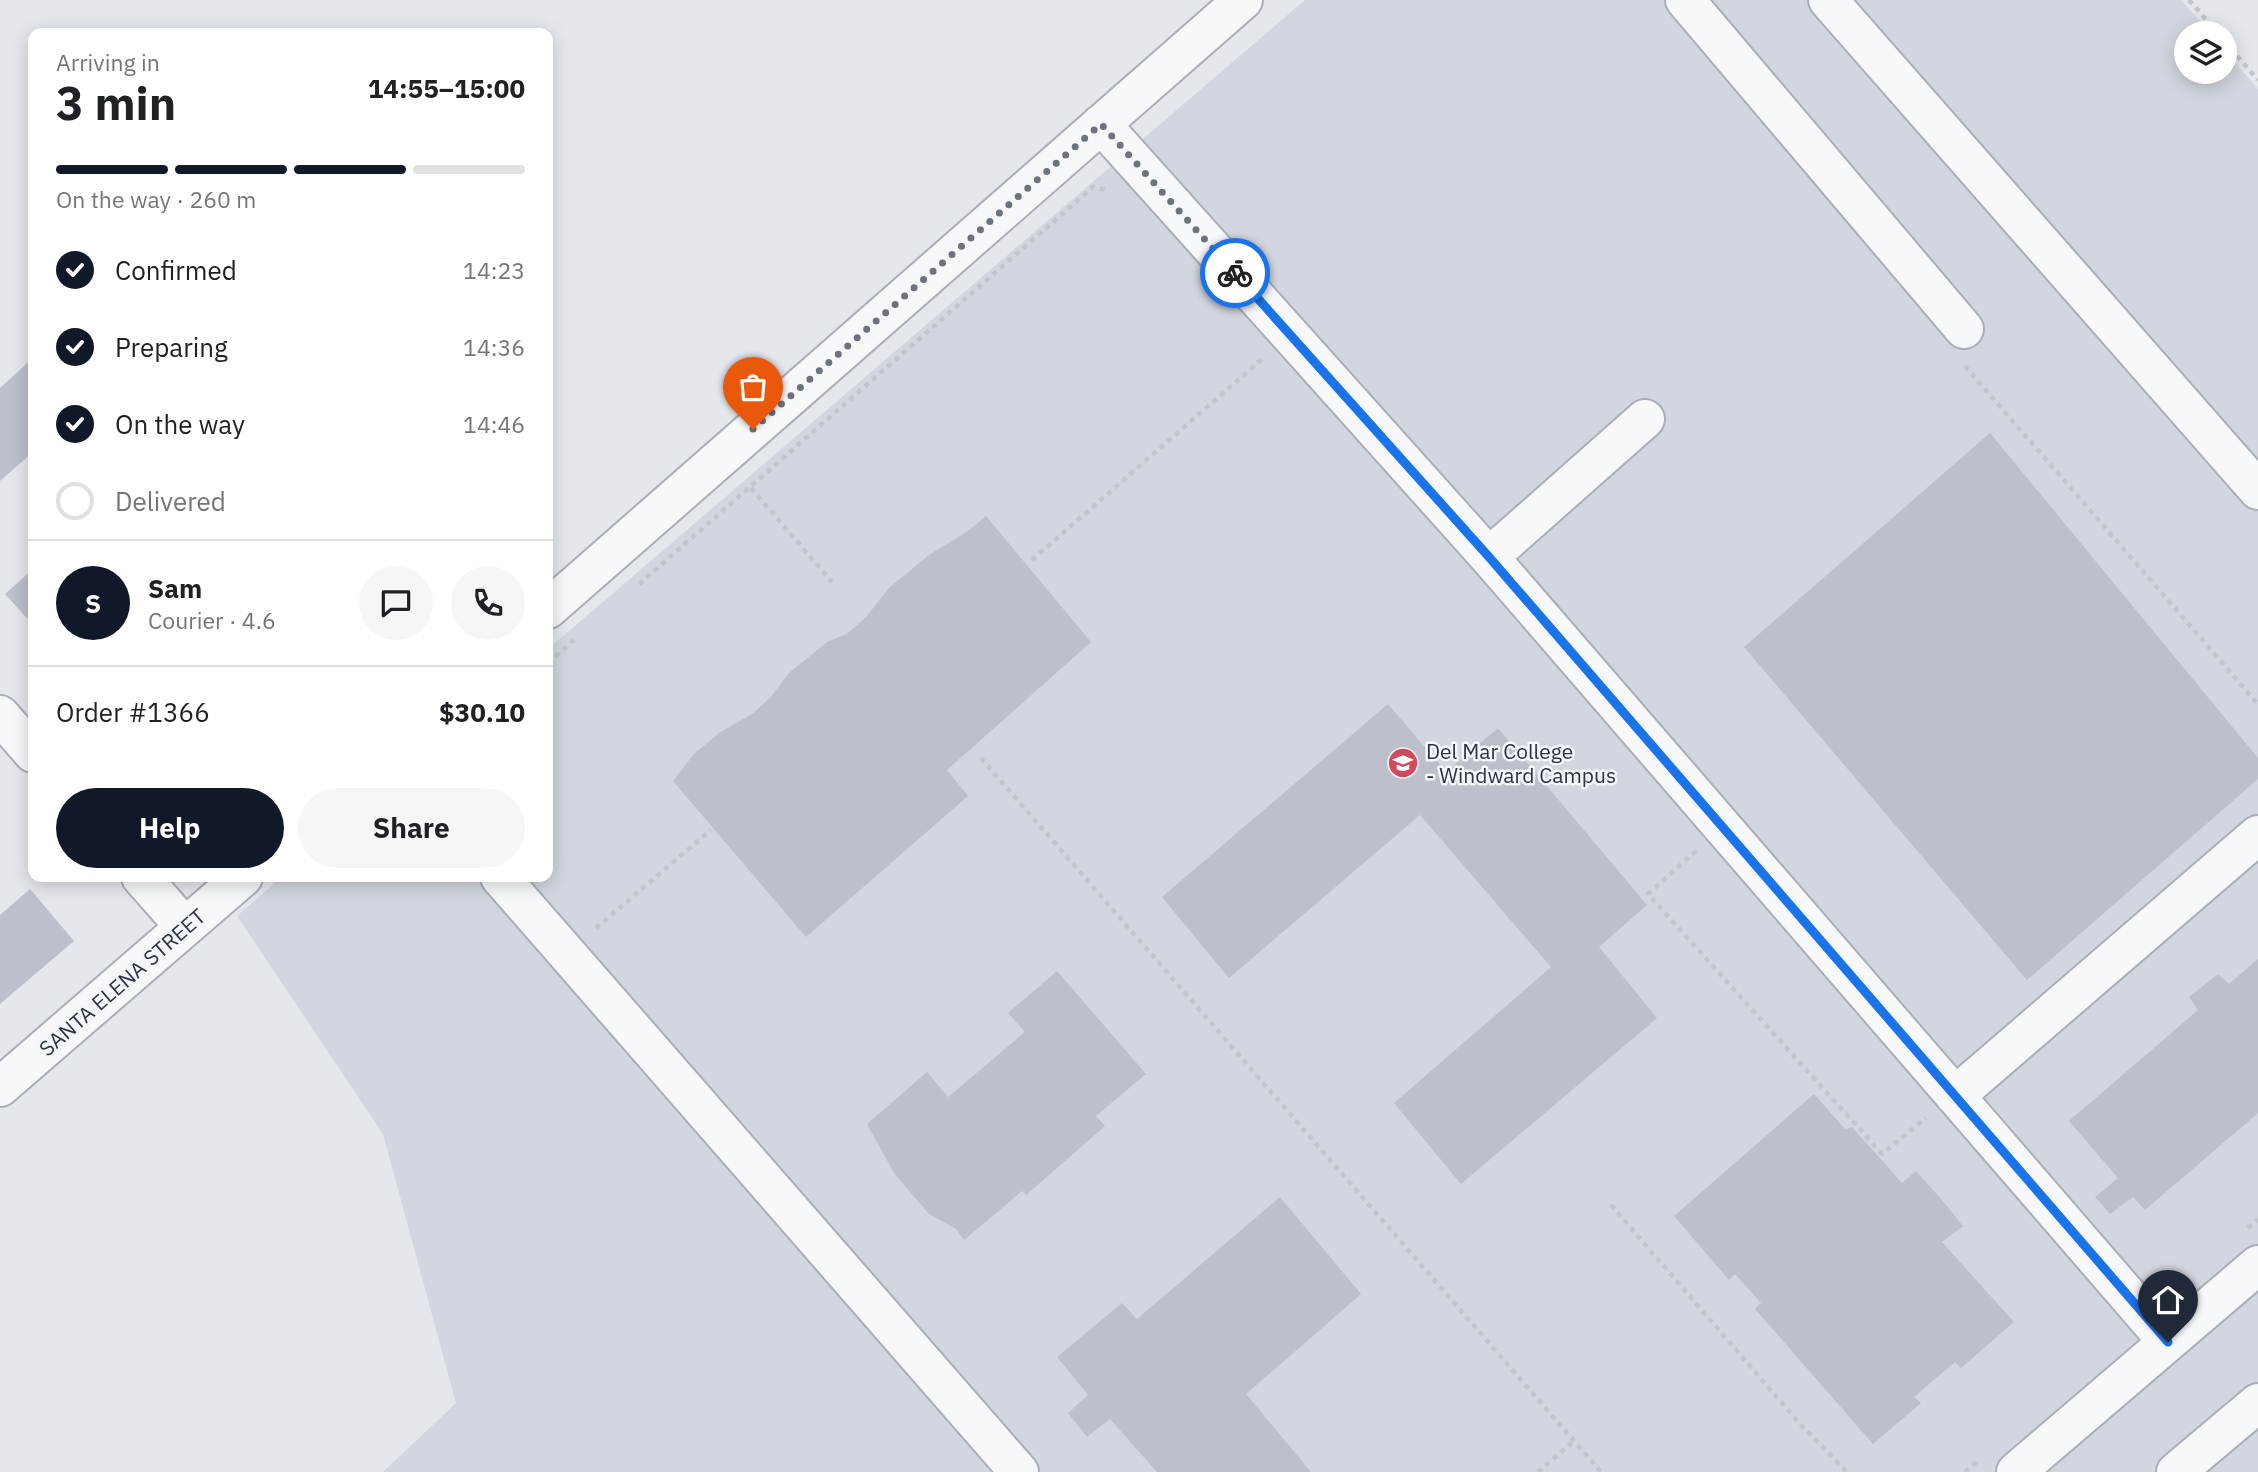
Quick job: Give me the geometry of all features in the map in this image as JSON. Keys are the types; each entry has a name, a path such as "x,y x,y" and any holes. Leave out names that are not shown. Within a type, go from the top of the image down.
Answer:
{"street":[{"path":"553,605 1242,0"},
{"path":"1685,0 1964,346"},
{"path":"1828,0 2258,490"},
{"path":"1101,124 1489,557 1944,1109 2168,1342"},
{"path":"1489,557 1645,419"},
{"path":"0,715 28,747"},
{"path":"1944,1109 2258,835"},
{"path":"145,882 185,928"},
{"name":"SANTA ELENA STREET","path":"0,1087 237,882"},
{"path":"504,882 1018,1472"},
{"path":"2001,1463 2168,1342 2258,1265"},
{"path":"2176,1472 2258,1404"}],"path":[{"path":"2189,0 2207,21"},
{"path":"2237,56 2258,80"},
{"path":"629,593 1093,187 1114,191"},
{"path":"1964,346 2258,704"},
{"path":"1032,561 1270,352"},
{"path":"751,488 832,582"},
{"path":"553,658 578,636"},
{"path":"981,758 1601,1472"},
{"path":"590,933 711,830"},
{"path":"1699,848 1648,894 1882,1154 1928,1116 1944,1109"},
{"path":"1611,1205 1800,1424 1847,1472"},
{"path":"1538,1472 1573,1442"},
{"path":"1965,1472 2001,1463"}],"shaded area":[{"name":"Del Mar College - Windward Campus","path":"1305,0 2181,0 2199,21 2174,21 2174,84 2237,84 2237,65 2258,89 2258,1472 383,1472 456,1403 383,1134 237,916 276,882 553,882 553,645"}],"building":[{"path":"28,363 28,456 0,481 0,388"},
{"path":"1990,433 2258,758 2258,779 2027,980 1744,647"},
{"path":"986,516 1091,642 947,770 968,796 806,937 673,781 694,754 719,733 752,714 770,698 789,673 827,642 847,634 866,617 889,588 929,555 968,531"},
{"path":"28,573 28,619 5,594"},
{"path":"1388,704 1446,772 1498,728 1647,905 1599,947 1657,1018 1461,1184 1394,1103 1551,967 1420,815 1229,978 1162,897"},
{"path":"30,889 74,941 0,1004 0,915"},
{"path":"2258,959 2258,1113 2145,1210 2133,1197 2110,1214 2095,1197 2118,1178 2069,1121 2198,1010 2189,997 2218,974 2229,984"},
{"path":"1057,971 1146,1074 1096,1116 1105,1126 1026,1195 1022,1191 964,1240 956,1229 929,1214 894,1173 867,1124 927,1072 948,1097 1025,1032 1008,1013"},
{"path":"1814,1094 1845,1129 1852,1127 1902,1183 1916,1171 1942,1200 1963,1226 1942,1242 2014,1322 1961,1368 1955,1362 1914,1397 1921,1403 1873,1444 1755,1309 1761,1303 1735,1274 1729,1280 1674,1216"},
{"path":"1280,1197 1361,1294 1246,1394 1311,1472 1157,1472 1110,1419 1087,1437 1068,1413 1088,1395 1057,1357 1122,1303 1137,1319"}],"way so far":[{"path":"753,429 1101,124 1235,273"}],"place":[{"name":"Del Mar College - Windward Campus","path":"1403,763"}],"route":[{"path":"1235,273 1489,557 2168,1342"}]}
